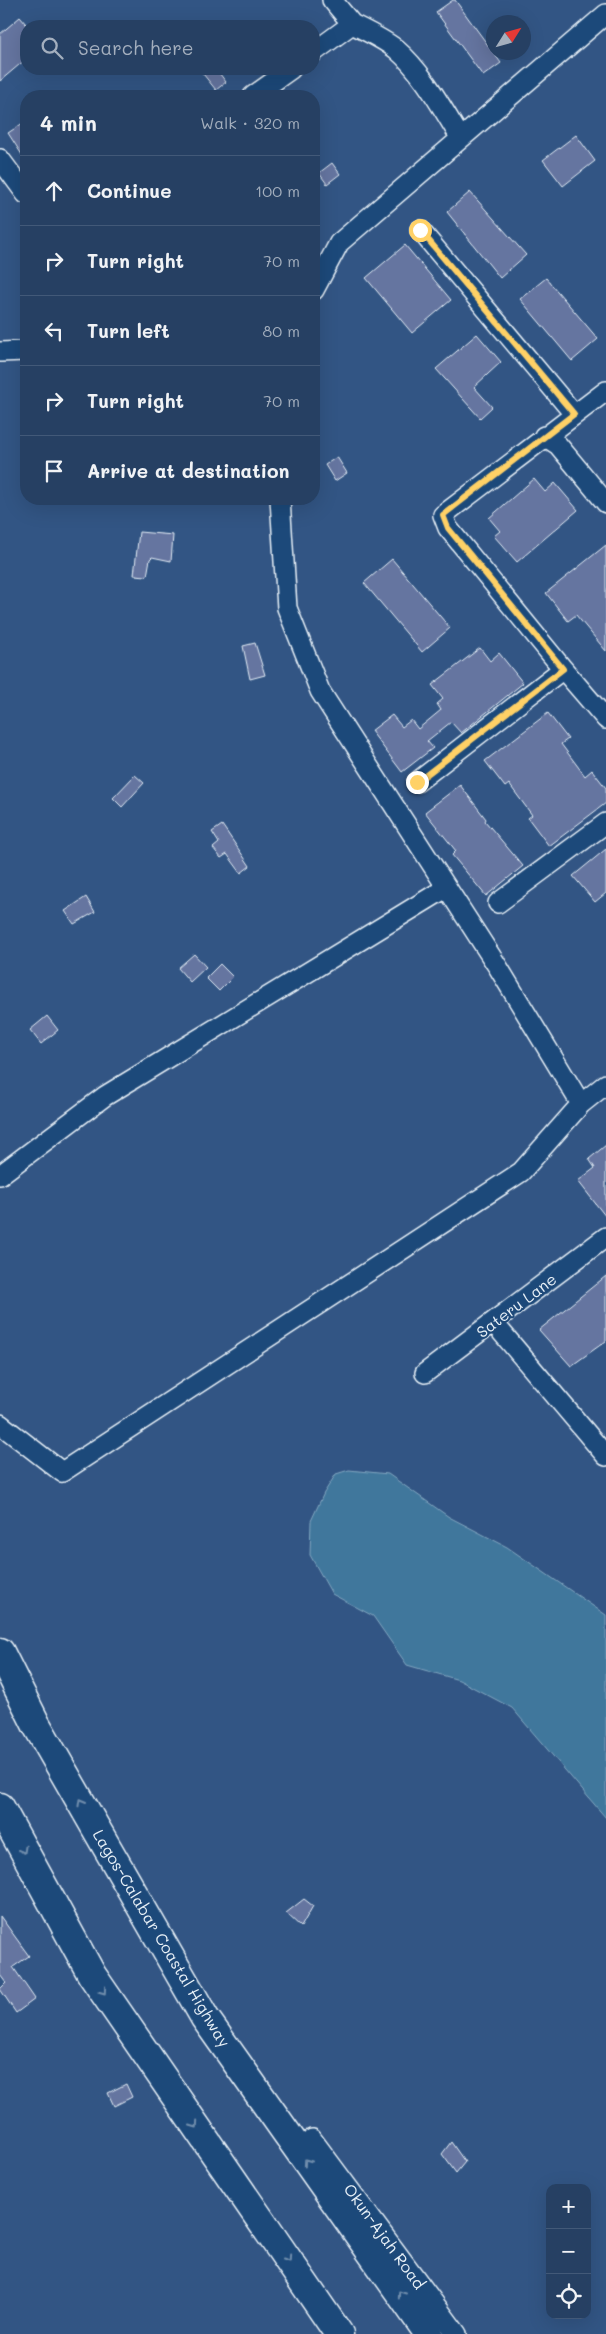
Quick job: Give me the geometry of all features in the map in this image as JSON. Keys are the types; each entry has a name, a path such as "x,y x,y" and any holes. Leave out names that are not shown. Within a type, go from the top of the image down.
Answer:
{"highway":[{"name":"Lagos-Calabar Coastal Highway","path":"0,1652 36,1724 205,2018 429,2334"},
{"path":"0,1807 92,1975 339,2334"}],"street":[{"path":"332,0 352,24 396,50 433,94 460,138"},
{"path":"320,279 339,243 606,14"},
{"path":"320,48 352,24"},
{"path":"261,90 283,75"},
{"path":"0,159 20,186"},
{"path":"420,230 574,414"},
{"path":"0,352 20,352"},
{"path":"604,711 563,669 448,528 443,515 544,436 606,391"},
{"path":"544,436 558,445 606,503"},
{"path":"280,505 286,608 320,691 498,967 581,1104"},
{"path":"417,782 563,669"},
{"path":"498,903 606,823"},
{"path":"0,1175 105,1096 446,888"},
{"path":"0,1424 62,1472 522,1172 581,1104 606,1084"},
{"name":"Sateru Lane","path":"426,1373 606,1237"},
{"path":"493,1322 606,1456"},
{"name":"Okun-Ajah Road","path":"312,2139 457,2334"}],"water":[{"path":"349,1470 388,1474 449,1517 507,1547 606,1615 606,1818 512,1708 459,1680 407,1665 373,1616 332,1594 310,1555 311,1521 324,1493 336,1474"}],"building":[{"path":"455,0 486,42 486,60 499,60 501,63 483,76 436,12"},
{"path":"20,17 23,20 20,20 20,64 0,81 0,34"},
{"path":"204,75 221,75 226,82 216,90"},
{"path":"20,125 20,152 8,133"},
{"path":"576,135 595,161 563,186 543,160"},
{"path":"332,163 340,174 327,184 320,172"},
{"path":"470,192 526,255 500,278 447,212"},
{"path":"405,245 451,300 412,333 366,278"},
{"path":"546,278 598,339 572,361 520,299"},
{"path":"477,334 501,362 474,387 492,407 480,418 436,369"},
{"path":"337,457 347,473 335,481 325,465"},
{"path":"534,479 545,492 555,483 578,510 517,562 494,536 500,531 489,518"},
{"path":"139,532 173,535 171,561 152,557 147,576 134,575"},
{"path":"606,545 606,651 576,615 568,621 546,593"},
{"path":"392,559 450,628 422,652 364,583"},
{"path":"255,643 265,675 250,679 243,646"},
{"path":"480,648 490,661 499,653 523,683 461,733 451,722 427,741 433,748 402,772 371,731 392,715 402,727 411,720 418,729 441,710 437,704 443,699 432,685"},
{"path":"548,713 568,739 561,744 585,776 592,770 606,788 606,803 549,846 528,818 532,815 509,784 505,787 485,761"},
{"path":"135,775 144,783 122,807 113,798"},
{"path":"460,785 486,819 485,821 523,866 486,896 452,855 456,851 425,812"},
{"path":"222,825 250,866 241,873 227,854 221,858 213,848 219,843 212,832"},
{"path":"606,849 606,893 595,902 573,876"},
{"path":"86,897 95,912 74,924 65,911"},
{"path":"194,954 206,967 190,982 178,968"},
{"path":"220,964 233,977 219,991 206,978"},
{"path":"47,1016 58,1030 41,1044 30,1030"},
{"path":"606,1145 606,1217 578,1181 595,1168 589,1159"},
{"path":"606,1276 606,1341 571,1366 539,1330"},
{"path":"304,1899 313,1906 301,1927 286,1913"},
{"path":"0,1916 29,1956 13,1967 35,1999 16,2013 0,1989 6,1983 0,1975"},
{"path":"126,2084 132,2097 114,2106 108,2093"},
{"path":"451,2142 465,2162 456,2173 442,2154"}],"route":[{"path":"417,782 563,669 448,528 443,515 574,414 420,230"}]}
